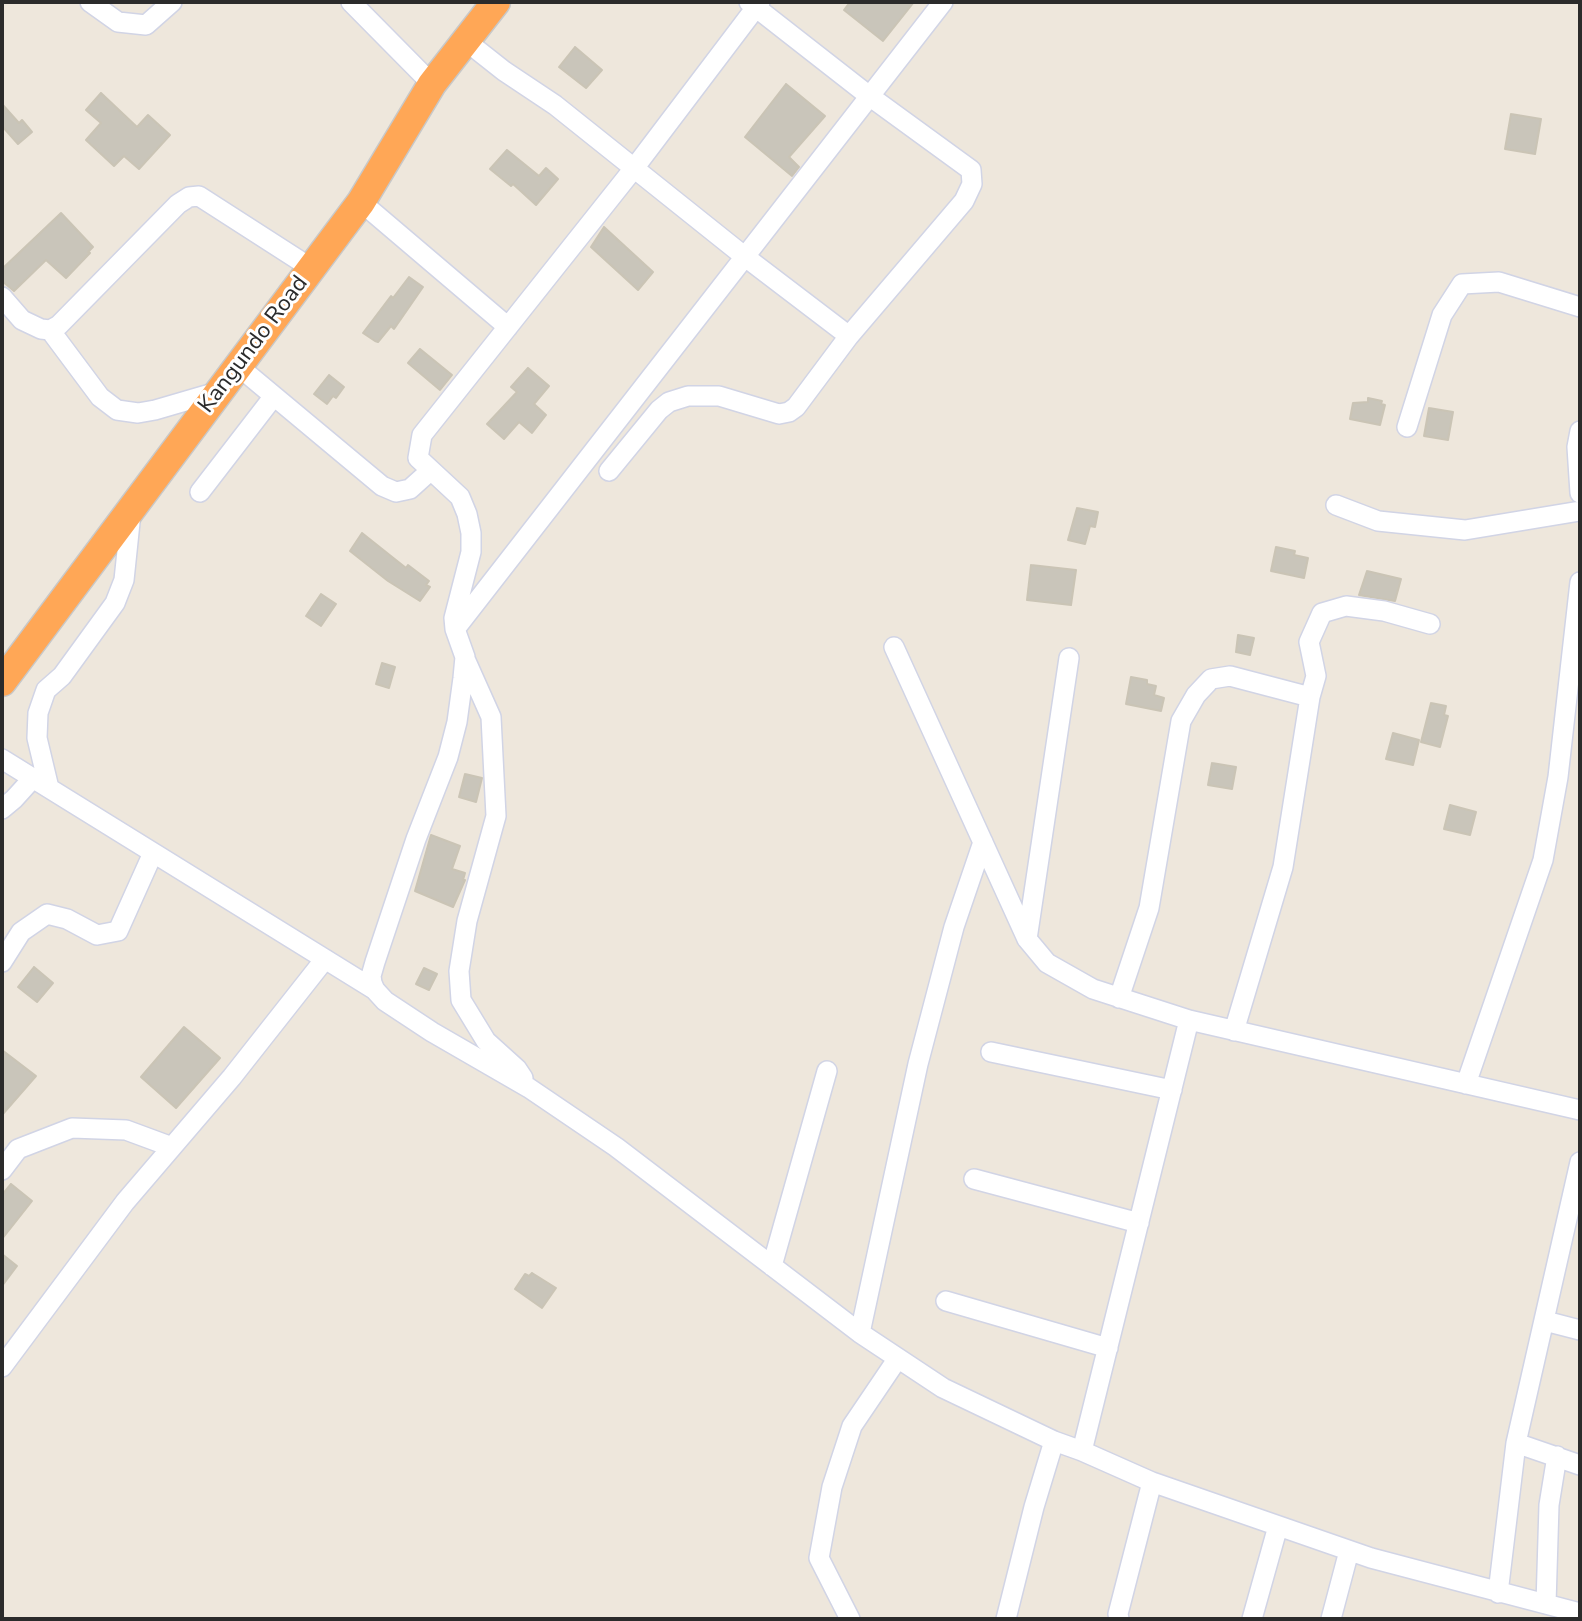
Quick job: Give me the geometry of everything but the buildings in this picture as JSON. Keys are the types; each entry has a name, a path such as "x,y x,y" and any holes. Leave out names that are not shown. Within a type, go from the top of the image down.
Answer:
{"highway":[{"name":"Kangundo Road","path":"2,682 361,202 432,84 496,2"}],"street":[{"path":"90,2 118,22 146,24 172,2"},
{"path":"351,2 432,84"},
{"path":"455,629 943,2"},
{"path":"529,1088 517,1069 486,1041 461,1000 459,971 467,921 496,816 491,718 455,629 454,618 471,552 467,514 460,497 418,458 422,435 635,167 755,4 868,96 971,170 972,184 964,201 849,336 796,407 779,414 719,396 688,396 669,402 659,410 609,471"},
{"path":"466,41 504,71 555,105 849,336"},
{"path":"2,297 22,320 50,330 59,325 178,204 189,197 199,197 311,268"},
{"path":"361,202 508,327"},
{"path":"1407,427 1442,316 1462,284 1499,282 1580,307"},
{"path":"50,330 100,397 117,411 138,413 155,410 220,391"},
{"path":"238,366 382,486 396,492 410,489 430,471"},
{"path":"640,391 669,402"},
{"path":"200,492 274,396"},
{"path":"1580,431 1577,447 1580,494"},
{"path":"1336,505 1378,521 1465,530 1580,511"},
{"path":"41,783 38,713 46,690 62,676 115,603 124,580 131,509"},
{"path":"1466,1084 1543,860 1558,777 1580,582"},
{"path":"1234,1031 1283,866 1310,697 1316,676 1309,642 1322,613 1346,606 1384,611 1430,624"},
{"path":"894,647 1027,939 1047,963 1093,989 1189,1020 1580,1110"},
{"path":"375,990 371,976 375,962 416,839 448,757 457,722 465,657"},
{"path":"1027,939 1069,658"},
{"path":"1119,998 1149,908 1181,721 1196,695 1211,679 1230,676 1310,697"},
{"path":"2,759 375,990 385,1000 432,1032 529,1088 617,1147 860,1333 943,1388 1054,1441 1152,1482 1349,1551 1580,1613"},
{"path":"2,809 41,783"},
{"path":"860,1333 918,1064 954,927 983,842"},
{"path":"2,962 21,932 47,914 66,919 97,935 118,931 153,853"},
{"path":"2,1367 125,1202 232,1077 324,959"},
{"path":"1082,1451 1189,1020"},
{"path":"991,1052 1172,1090"},
{"path":"772,1266 827,1071"},
{"path":"2,1170 18,1149 72,1128 126,1130 172,1147"},
{"path":"1498,1593 1516,1443 1575,1208 1580,1162"},
{"path":"974,1179 1139,1223"},
{"path":"946,1301 1108,1348"},
{"path":"1545,1321 1580,1330"},
{"path":"850,1619 819,1558 832,1487 852,1426 898,1358"},
{"path":"1006,1619 1034,1507 1054,1441"},
{"path":"1516,1443 1580,1465"},
{"path":"1546,1604 1549,1505 1557,1456"},
{"path":"1119,1619 1118,1614 1152,1482"},
{"path":"1252,1619 1278,1526"},
{"path":"1331,1619 1349,1551"}]}
